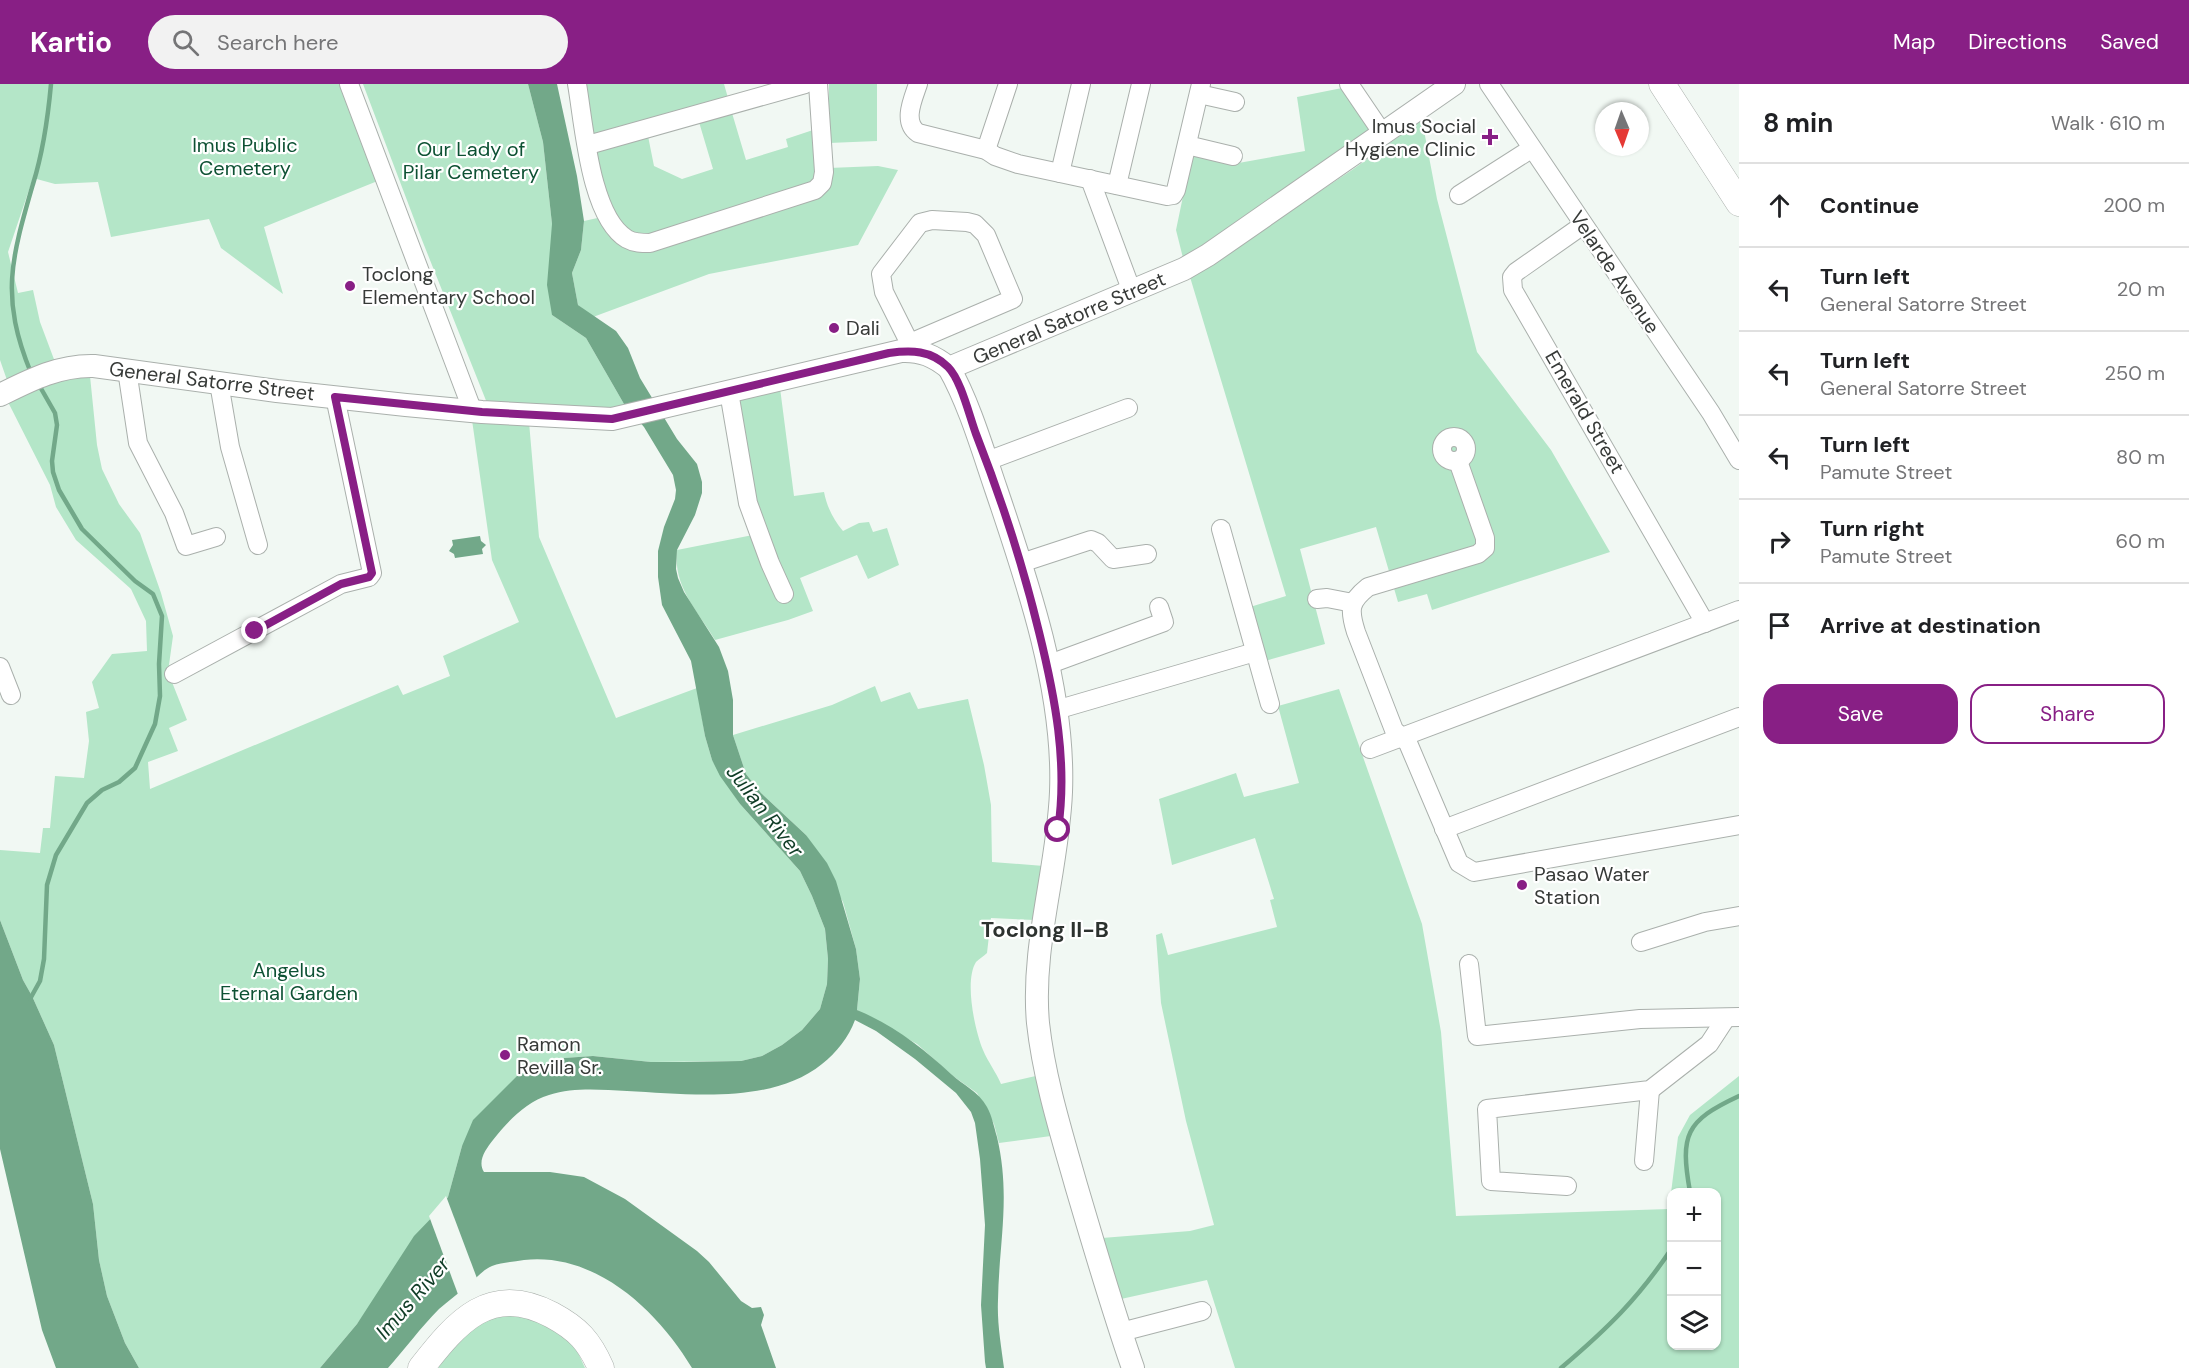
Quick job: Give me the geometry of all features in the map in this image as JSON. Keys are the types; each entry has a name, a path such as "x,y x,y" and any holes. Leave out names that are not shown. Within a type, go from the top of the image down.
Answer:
{"main road":[{"path":"1662,84 1739,204"},
{"path":"421,1368 447,1334 465,1319 485,1307 510,1303 540,1309 564,1321 586,1340 601,1368"}],"street":[{"path":"349,84 473,412"},
{"path":"577,84 592,179 598,197 617,229 627,239 638,243 662,240 815,190 822,183 824,172 818,84"},
{"path":"588,145 806,84"},
{"path":"918,84 909,119 913,130 918,133 986,150 995,156 1018,164 1167,196 1173,195 1200,89 1234,102"},
{"path":"1060,173 1081,84"},
{"path":"1117,185 1141,84"},
{"path":"1349,84 1383,134"},
{"name":"General Satorre Street","path":"7,392 52,371 83,366 473,412 604,419 627,417 911,346 939,360 949,368 1160,281 1208,255 1454,84"},
{"name":"Velarde Avenue","path":"1489,84 1711,413 1739,460"},
{"path":"986,150 1003,85"},
{"path":"1187,145 1233,156"},
{"path":"1459,195 1531,149"},
{"path":"1090,179 1132,292"},
{"path":"932,220 975,224 982,229 990,242 1013,299 911,346 884,292 881,274 920,223 932,220"},
{"name":"Emerald Street","path":"1583,225 1516,272 1512,277 1514,290 1705,623"},
{"path":"949,368 987,461 1021,562 1056,710 1060,738 1061,793 1041,947 1038,1022 1058,1122 1133,1368"},
{"path":"127,370 138,443 174,513 186,546 216,537"},
{"path":"219,383 232,454 258,545"},
{"path":"729,392 748,503 784,594"},
{"path":"174,674 341,584 369,577 372,573 335,397"},
{"path":"987,461 1128,408"},
{"path":"1458,461 1485,538 1485,548 1478,554 1368,587 1356,596 1351,608 1352,620 1394,730 1408,743 1459,863 1474,872 1739,825"},
{"path":"1221,529 1270,704"},
{"path":"1021,562 1091,540 1098,543 1113,559 1147,555"},
{"path":"1317,599 1328,598 1353,603"},
{"path":"1047,665 1164,622 1159,607"},
{"path":"1370,749 1739,610"},
{"path":"1056,710 1255,652"},
{"path":"0,667 11,695"},
{"path":"1444,829 1739,717"},
{"path":"1641,942 1705,922 1739,916"},
{"path":"1469,964 1477,1036 1640,1018 1732,1017"},
{"path":"1568,1186 1491,1181 1487,1109 1650,1090 1709,1044 1732,1017"},
{"path":"1644,1161 1650,1090"},
{"path":"1121,1332 1202,1311"}],"green space":[{"name":"Imus Public Cemetery","path":"0,84 346,84 380,180 264,227 283,294 221,248 209,219 111,237 98,182 55,184 33,178 8,252 18,293 33,290 40,322 55,362 8,383 0,360"},
{"name":"Our Lady of Pilar Cemetery","path":"363,84 528,84 543,142 552,224 552,315 586,338 629,410 487,403"},
{"path":"585,84 724,84 728,98 592,139"},
{"path":"829,84 877,84 877,141 829,143"},
{"path":"1347,87 1373,130 1184,262 1176,230 1192,153 1233,164 1305,151 1297,97"},
{"path":"732,113 746,160 788,147 786,139 813,130 815,176 811,187 658,234 640,236 629,233 620,226 606,202 594,150 648,136 654,166 682,179 713,169 699,122"},
{"path":"1422,120 1437,199 1477,352 1551,450 1610,552 1432,610 1427,594 1398,602 1376,527 1300,549 1325,644 1265,661 1250,607 1286,596 1190,277 1352,170"},
{"path":"878,166 898,170 858,245 709,274 593,317 578,305 572,273 581,250 584,221 602,217 622,241 809,198 829,168"},
{"name":"Angelus Eternal Garden","path":"90,376 97,445 102,469 119,504 140,533 161,593 173,636 168,672 187,720 169,728 178,751 148,762 150,789 398,685 403,695 450,676 443,656 519,622 492,560 472,420 529,422 539,537 616,718 697,688 705,736 712,760 740,804 800,871 825,929 828,959 827,984 820,1009 802,1030 782,1045 762,1056 741,1061 651,1062 593,1056 564,1058 462,1146 448,1197 357,1324 320,1368 139,1368 125,1343 107,1296 99,1260 93,1204 54,1045 23,980 0,920 0,850 40,853 43,828 50,828 55,776 84,778 89,741 86,712 99,708 92,682 112,654 147,651 146,621 131,589 76,540 56,507 50,485 7,400 55,378"},
{"path":"780,388 794,496 824,492 831,513 843,531 859,523 869,522 873,532 887,528 899,565 868,579 857,555 800,578 813,611 715,640 683,587 677,563 677,550 763,533 734,401"},
{"path":"875,686 881,702 910,692 918,709 968,699 991,805 992,862 1044,866 1035,920 991,918 987,953 976,962 971,981 971,993 980,1042 1001,1084 1040,1075 1051,1136 999,1143 994,1124 977,1093 953,1076 917,1044 857,1010 860,979 856,949 843,902 806,835 761,793 746,774 733,735 832,705"},
{"path":"1339,689 1422,924 1441,1032 1456,1216 1667,1209 1667,1350 1721,1350 1721,1188 1672,1188 1678,1137 1690,1115 1739,1076 1739,1368 1235,1368 1207,1280 1121,1299 1102,1238 1190,1231 1214,1225 1186,1121 1161,1003 1156,935 1162,933 1168,955 1277,927 1270,900 1274,899 1255,838 1172,865 1159,799 1236,773 1244,797 1299,783 1278,706"},
{"path":"536,1315 575,1346 585,1368 439,1368 438,1365 464,1335 489,1316"}],"water":[{"path":"528,84 557,84 577,176 584,221 581,250 572,273 578,305 616,331 628,348 640,378 677,439 697,464 702,482 702,493 695,515 677,550 676,569 684,592 719,647 728,671 733,700 733,735 746,774 761,793 806,835 827,863 836,881 856,949 860,979 857,1010 895,1030 930,1055 975,1093 984,1102 990,1114 997,1137 1003,1179 998,1309 1004,1368 986,1368 985,1362 981,1305 985,1225 980,1159 975,1123 971,1112 956,1093 915,1059 876,1031 855,1020 846,1038 827,1060 802,1077 779,1086 729,1094 588,1090 549,1095 525,1107 511,1119 490,1144 482,1159 484,1172 550,1172 584,1177 625,1199 697,1251 741,1301 752,1308 761,1307 764,1315 761,1325 776,1368 692,1368 662,1326 622,1290 576,1265 550,1260 524,1260 496,1265 482,1272 439,1309 388,1368 320,1368 357,1324 414,1236 441,1208 448,1197 462,1146 473,1120 517,1076 564,1058 593,1056 651,1062 684,1062 741,1061 762,1056 802,1030 820,1009 827,984 828,959 825,929 812,896 800,871 740,804 720,776 712,760 705,736 691,661 662,605 658,577 658,551 675,499 673,475 644,427 624,404 586,338 552,315 547,285 552,224 543,142"},
{"path":"480,536 481,541 486,545 482,549 483,554 455,558 454,554 449,551 453,545 452,540"},
{"path":"0,920 23,980 54,1045 93,1204 99,1260 107,1296 125,1343 139,1368 56,1368 42,1330 0,1149"}],"pier":[{"path":"446,1196 478,1281 459,1297 429,1216"}],"waterway":[{"path":"31,373 15,322 12,278 19,235 37,172 47,122 51,84"},
{"path":"30,999 40,981 44,959 47,885 56,855 87,803 102,790 119,782 135,768 155,724 160,696 162,616 153,594 135,581 82,529 59,490 52,461 57,425 55,413 39,385"},
{"path":"1689,1188 1686,1156 1690,1132 1707,1114 1739,1096"},
{"path":"1561,1368 1621,1312 1647,1283 1667,1255"}],"place":[{"name":"Imus Social Hygiene Clinic","path":"1490,137"},
{"name":"Toclong Elementary School","path":"350,286"},
{"name":"Dali","path":"834,328"},
{"name":"Pasao Water Station","path":"1522,885"},
{"name":"Ramon Revilla Sr.","path":"505,1055"}],"district":[{"name":"Toclong II-B","path":"1045,929"}],"route":[{"path":"255,631 341,584 369,577 372,573 335,397 482,412 612,419 889,353 913,350 939,360 949,368 956,381 987,461 1021,562 1047,665 1060,738 1061,793 1058,830"}],"water label":[{"name":"Julian River","path":"765,811"},
{"name":"Imus River","path":"413,1298"}]}
